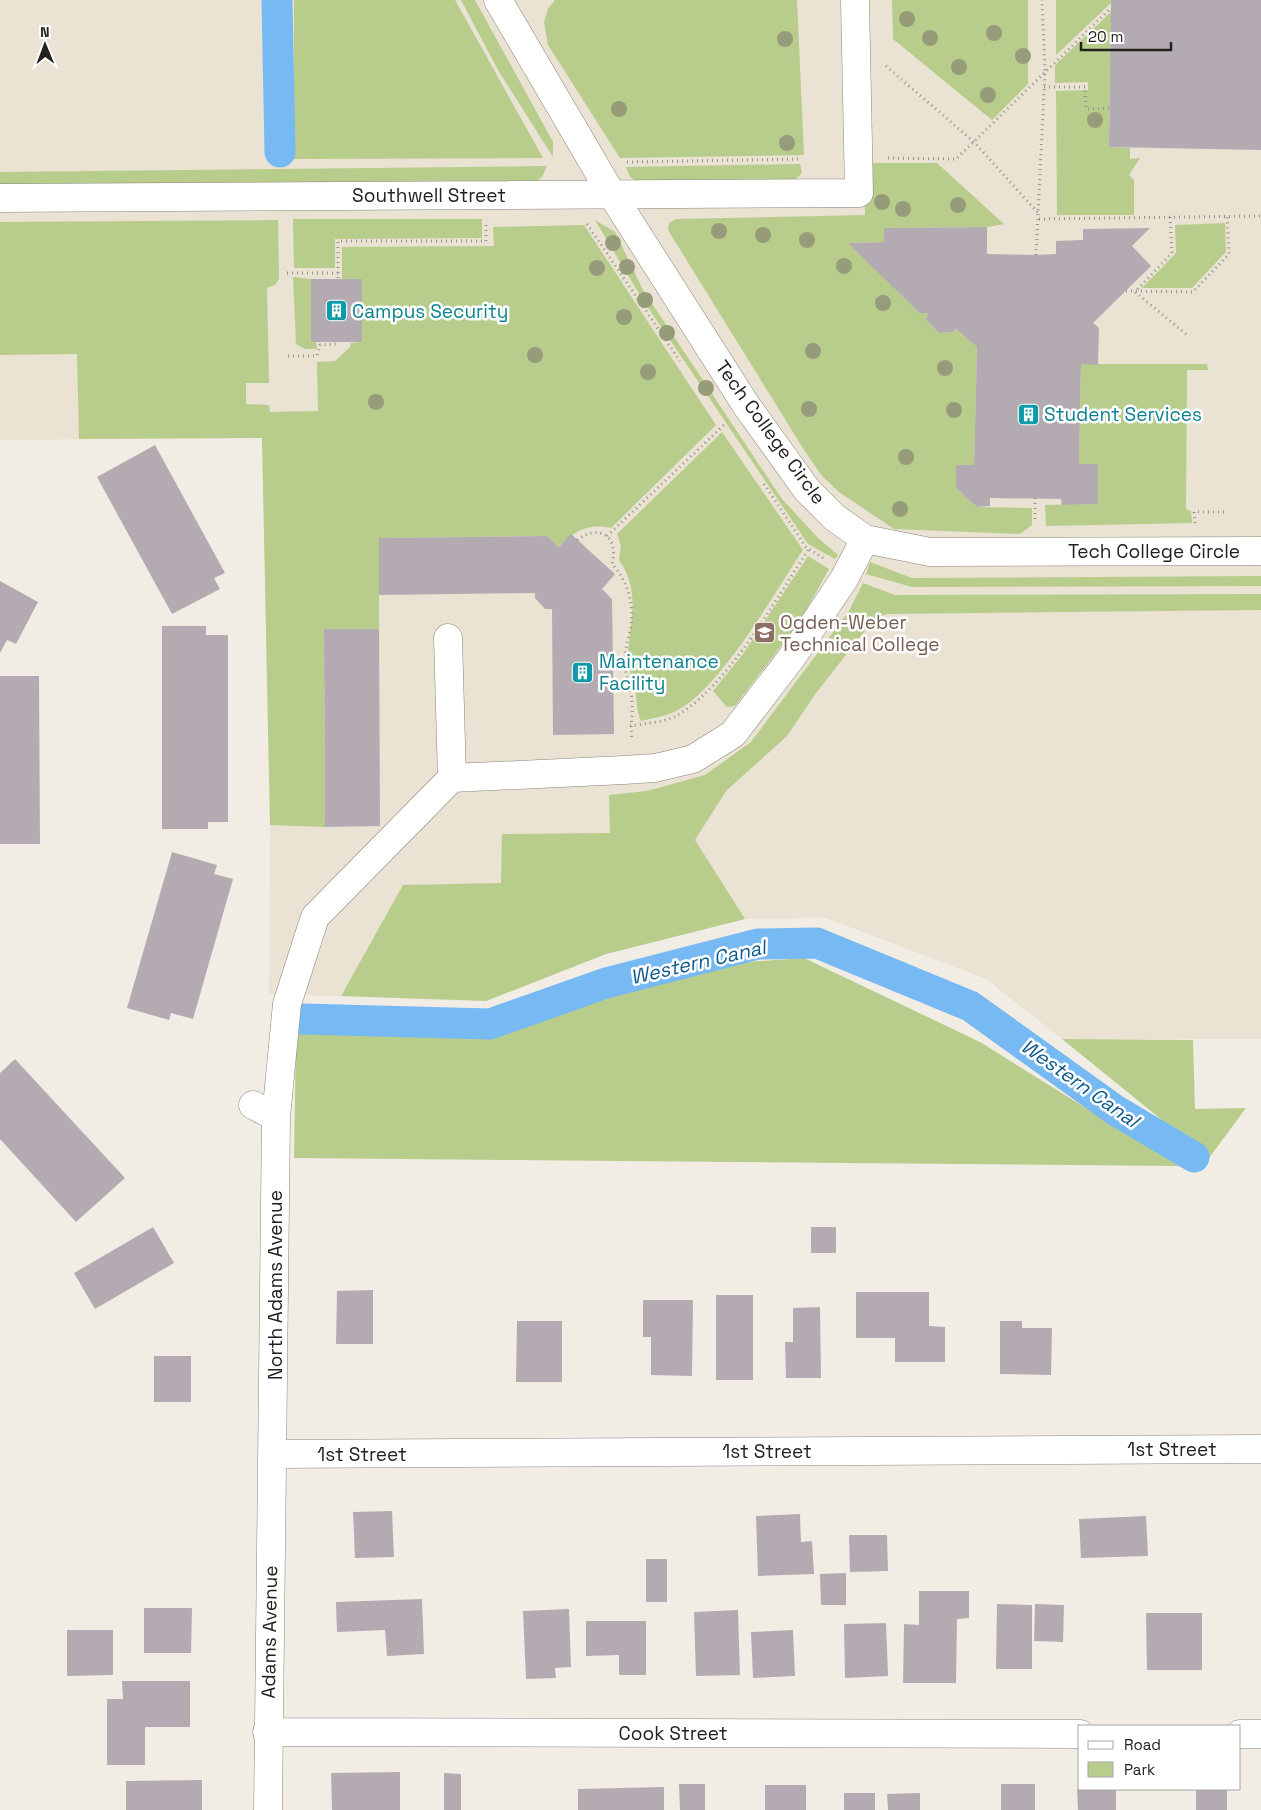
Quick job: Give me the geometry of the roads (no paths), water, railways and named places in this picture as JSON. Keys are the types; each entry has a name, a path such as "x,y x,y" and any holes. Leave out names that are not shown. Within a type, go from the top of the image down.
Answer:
{"street":[{"name":"Tech College Circle","path":"498,0 611,193 746,405 807,490 834,517 865,539 930,552 1261,551"},
{"name":"Southwell Street","path":"0,198 859,193 855,0"},
{"path":"448,638 452,778 655,768 693,759 733,734 802,642 844,579 865,539"},
{"name":"North Adams Avenue","path":"273,1454 264,1111 287,1004 315,917 452,778"},
{"name":"1st Street","path":"273,1454 1261,1449"},
{"name":"Adams Avenue","path":"268,1810 267,1732 273,1454"},
{"name":"Cook Street","path":"267,1732 1078,1734"},
{"path":"1241,1734 1261,1734"}],"waterway":[{"name":"Western Canal","path":"277,0 280,152"},
{"name":"Western Canal","path":"302,1019 490,1024 606,983 758,944 817,943 970,1006 1115,1110 1194,1157"}],"place":[{"name":"Campus Security","path":"336,311"},
{"name":"Student Services","path":"1028,414"},
{"name":"Ogden-Weber Technical College","path":"764,633"},
{"name":"Maintenance Facility","path":"583,672"}]}
